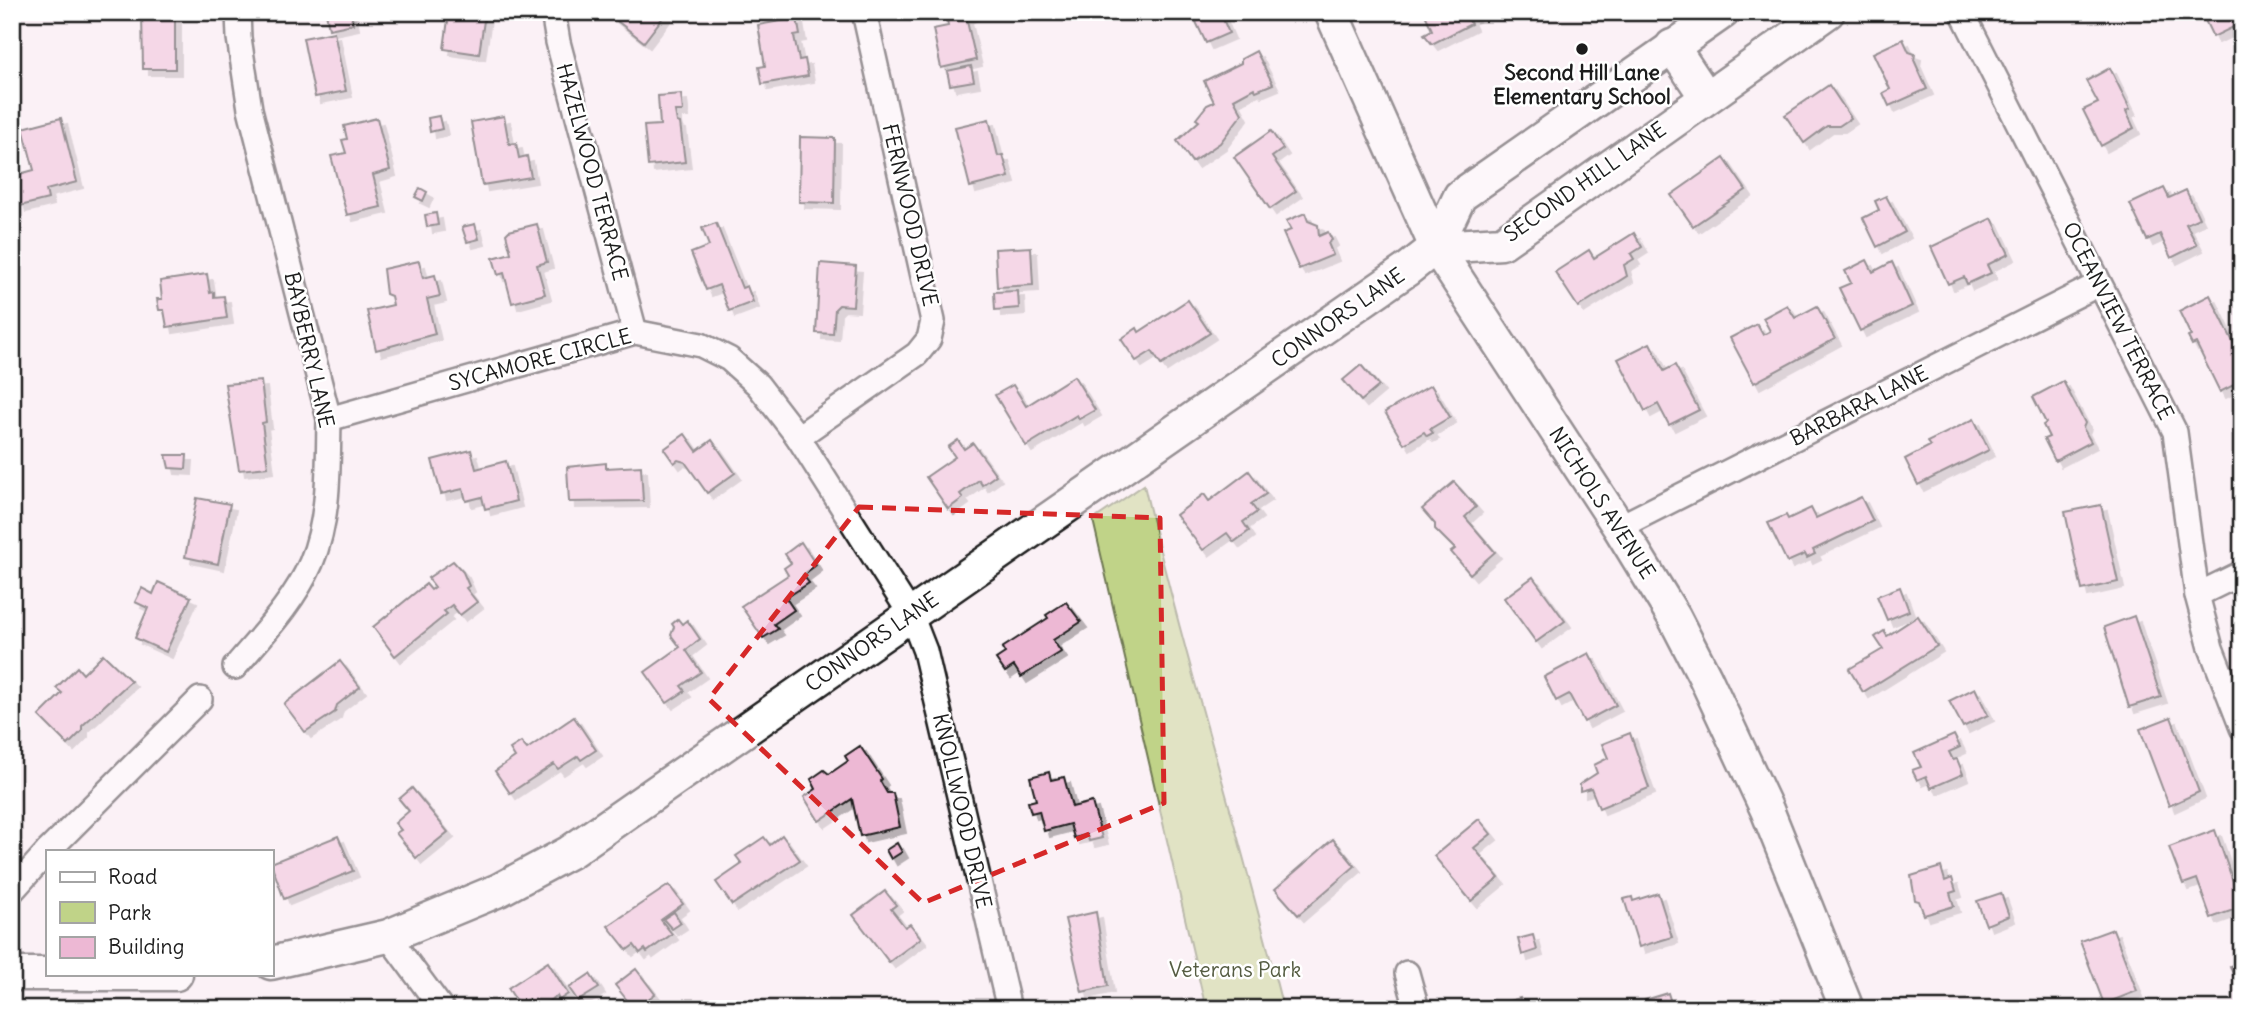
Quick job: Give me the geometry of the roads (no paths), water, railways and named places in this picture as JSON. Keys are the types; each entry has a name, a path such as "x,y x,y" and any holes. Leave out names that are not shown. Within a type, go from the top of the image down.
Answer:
{"street":[{"name":"BAYBERRY LANE","path":"235,667 288,603 312,561 322,520 328,469 329,419 250,109 238,12"},
{"name":"HAZELWOOD TERRACE","path":"553,12 558,42 635,332"},
{"name":"FERNWOOD DRIVE","path":"798,437 917,354 929,339 933,321 864,12"},
{"name":"NICHOLS AVENUE","path":"1331,12 1436,247 1619,527 1674,617 1767,810 1847,1009"},
{"path":"1436,247 1460,196 1723,12"},
{"name":"SECOND HILL LANE","path":"1436,247 1502,243 1828,12"},
{"name":"OCEANVIEW TERRACE","path":"1962,12 2175,432 2197,595 2211,648 2242,728"},
{"path":"1672,46 1706,97"},
{"name":"CONNORS LANE","path":"273,963 388,936 499,890 570,852 1436,247"},
{"name":"BARBARA LANE","path":"1619,527 2099,284"},
{"name":"SYCAMORE CIRCLE","path":"329,419 635,332 701,345 729,359 758,385 798,437 911,615"},
{"path":"2197,595 2242,573"},
{"name":"KNOLLWOOD DRIVE","path":"911,615 925,651 1009,1009"},
{"path":"48,850 200,699"},
{"path":"12,891 46,852"},
{"path":"388,936 442,1009"},
{"path":"1407,973 1417,1009"},
{"path":"12,974 46,974"}],"place":[{"name":"Second Hill Lane Elementary School","path":"1582,49"}],"park label":[{"name":"Veterans Park","path":"1235,970"}]}
